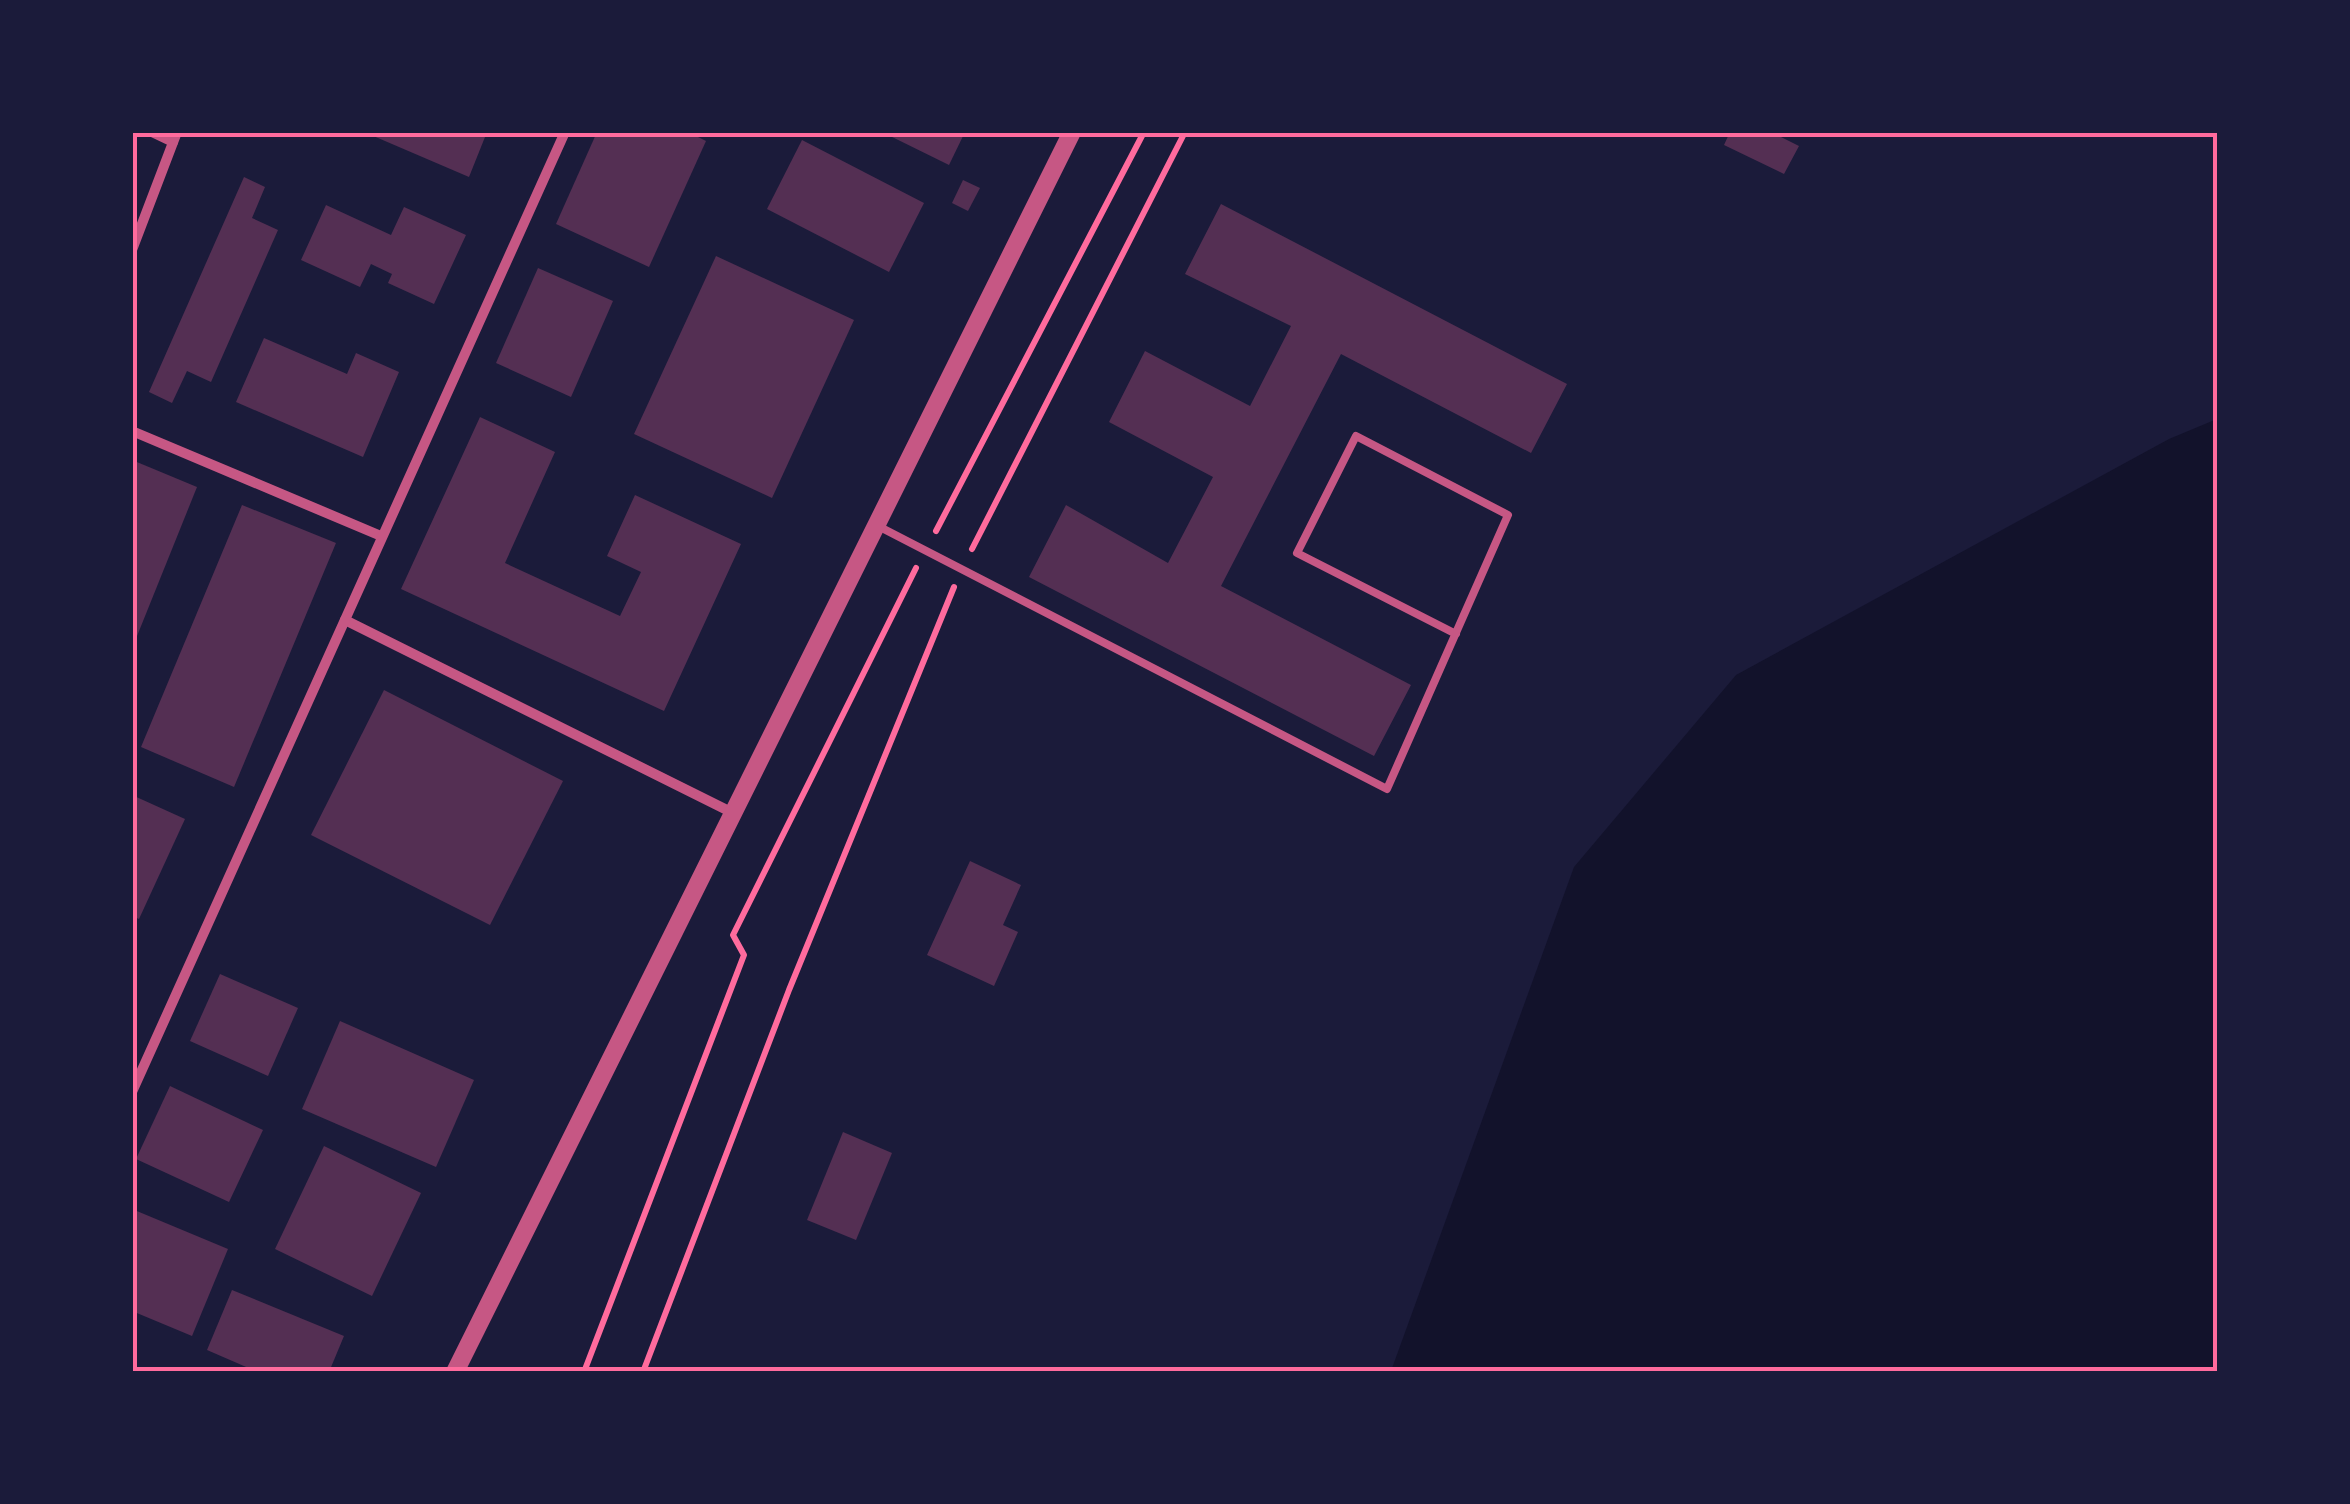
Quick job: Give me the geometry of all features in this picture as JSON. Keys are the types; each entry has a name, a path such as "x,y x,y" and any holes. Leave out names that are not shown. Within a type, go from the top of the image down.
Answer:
{"street":[{"path":"132,250 175,137 152,132"},
{"path":"132,1092 565,132"},
{"path":"455,1372 1072,132"},
{"path":"132,431 381,536"},
{"path":"346,620 732,813"}],"lane":[{"path":"876,525 1387,789 1456,634 1508,515 1356,436 1297,553 1456,634"}],"path":[{"path":"584,1372 744,954 733,935 926,550 1144,132"},
{"path":"643,1372 789,990 962,569 1185,132"}],"shaded area":[{"path":"2217,419 2217,1371 1391,1371 1574,867 1736,675 2169,439"}],"building":[{"path":"364,132 487,132 469,177"},
{"path":"597,132 688,132 706,141 649,267 556,224"},
{"path":"882,132 965,132 949,165"},
{"path":"1730,132 1783,132 1781,137 1799,146 1784,174 1724,145"},
{"path":"802,140 924,203 889,272 767,209"},
{"path":"244,177 265,187 252,218 278,230 211,382 187,371 172,403 149,392"},
{"path":"963,180 980,188 968,211 952,203"},
{"path":"1221,204 1567,384 1531,453 1341,354 1221,586 1411,685 1374,756 1029,577 1066,505 1168,563 1213,477 1109,422 1145,351 1250,406 1291,326 1185,274"},
{"path":"326,205 391,235 404,207 466,235 434,304 388,283 392,274 371,264 360,287 301,260"},
{"path":"716,256 854,320 772,498 634,434"},
{"path":"538,268 613,301 571,397 496,363"},
{"path":"264,338 347,374 356,353 399,372 363,457 236,402"},
{"path":"480,417 555,452 505,563 620,616 641,572 607,556 635,495 741,544 664,711 401,589"},
{"path":"132,460 197,487 133,646 132,646"},
{"path":"242,505 336,543 234,787 141,747"},
{"path":"384,690 563,781 490,925 311,835"},
{"path":"132,795 185,819 139,919 132,916"},
{"path":"970,861 1021,885 1003,925 1018,932 994,986 927,955"},
{"path":"220,974 298,1008 268,1076 190,1041"},
{"path":"340,1021 474,1080 436,1167 302,1109"},
{"path":"170,1086 263,1130 229,1202 136,1159"},
{"path":"843,1132 892,1153 856,1240 807,1220"},
{"path":"324,1146 421,1193 372,1296 275,1249"},
{"path":"132,1209 228,1249 192,1336 132,1311"},
{"path":"232,1290 344,1336 329,1372 258,1372 207,1350"}]}
